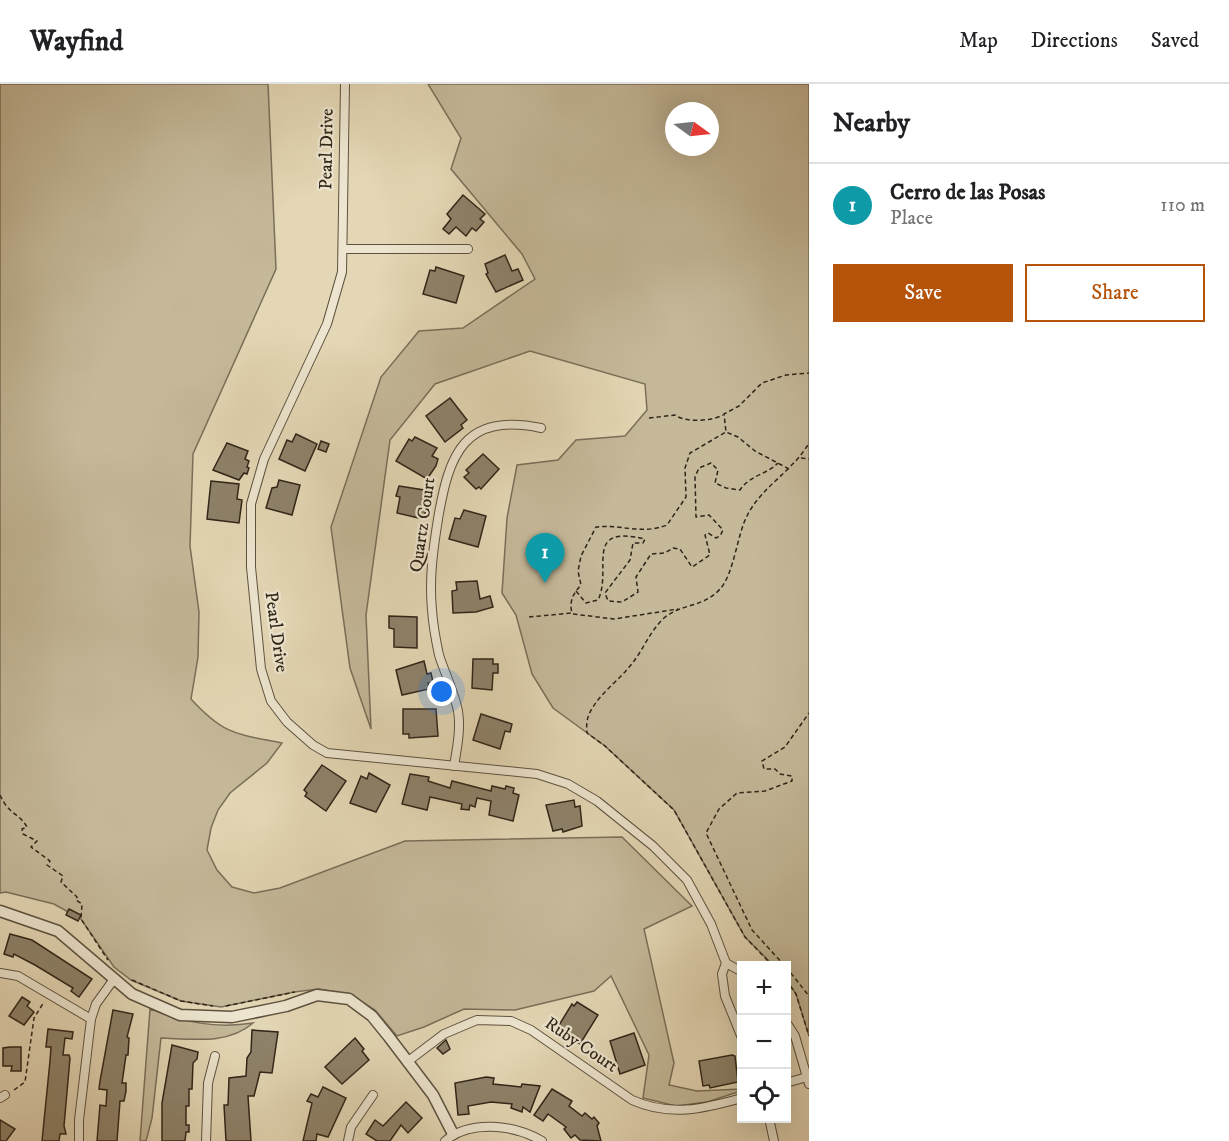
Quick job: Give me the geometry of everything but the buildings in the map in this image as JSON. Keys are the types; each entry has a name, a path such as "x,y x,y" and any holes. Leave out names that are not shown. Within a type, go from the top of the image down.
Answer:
{"street":[{"name":"Pearl Drive","path":"345,84 342,272 327,324 265,457 251,504 251,567 261,669 271,701 287,722 323,751 349,757 537,774 568,784 597,801 653,846 687,880 711,924 726,963 722,974 725,996 737,1028"},
{"path":"343,249 468,249"},
{"name":"Quartz Court","path":"453,766 458,741 458,714 452,687 440,656 431,595 431,561 445,478 452,459 478,433 506,423 541,428"},
{"path":"0,911 58,931 132,994 180,1015 232,1017 286,1006 317,995 349,999 372,1016 433,1095 449,1138 494,1127 527,1132 542,1141"},
{"path":"726,963 737,970"},
{"path":"0,973 18,976 91,1019"},
{"path":"80,1141 79,1120 91,1019 96,1004 114,979"},
{"name":"Ruby Court","path":"407,1062 444,1034 477,1020 511,1021 531,1030 632,1100 648,1107 681,1111 705,1108 737,1099"},
{"path":"791,1030 808,1080 791,1082"},
{"path":"206,1141 208,1083 215,1056"},
{"path":"348,1141 351,1126 373,1095"},
{"path":"770,1123 774,1141"}],"path":[{"path":"649,418 675,414 680,419 715,419 739,406 762,383 786,375 803,376 809,373"},
{"path":"723,414 726,432"},
{"path":"726,432 738,437 755,452 789,469"},
{"path":"572,613 570,604 581,585 578,571 585,546 592,540 596,527 612,525 642,531 667,525 686,497 685,468 690,453 726,432"},
{"path":"529,617 572,613 614,620 693,607 711,598 723,587 747,516 758,499 801,458 809,443"},
{"path":"801,458 809,459"},
{"path":"576,591 586,603 598,600 605,581 601,558 609,540 614,536 645,538 643,543 633,543 630,560 605,593 608,601 622,602 638,592 636,577 651,554 665,553 672,548 680,549 692,567 710,555 705,536 708,533 712,538 720,537 723,530 710,515 696,517 695,477 699,468 711,463 718,470 715,483 726,488 740,490 747,479 772,469 778,463"},
{"path":"680,608 665,617 651,632 631,666 594,705 586,722 587,733 605,746 674,810 745,937 768,961"},
{"path":"781,961 752,930 706,833 719,809 737,793 765,791 792,781 792,776 780,774 775,769 764,769 762,761 785,747 809,713"},
{"path":"0,795 5,807 14,817 22,820 27,827 22,829 22,834 37,841 31,847 50,861 47,865 63,876 61,882 82,904 81,919 114,967"},
{"path":"791,973 809,996"},
{"path":"130,980 181,1001 221,1007 303,991"},
{"path":"791,987 796,994 809,1036"},
{"path":"3,1096 25,1082 34,1018 49,995"}],"shaded area":[{"path":"0,84 268,84 276,269 193,454 190,546 199,612 198,657 191,699 213,720 232,731 282,743 267,763 230,793 218,810 211,828 207,850 217,870 232,887 254,893 280,888 405,841 622,837 692,906 644,929 674,1063 669,1085 697,1091 737,1089 737,1092 707,1102 676,1106 643,1098 649,1055 611,976 594,991 515,1010 464,1009 397,1036 375,1010 349,994 319,989 221,1007 181,1001 131,980 114,967 81,919 54,904 6,892 0,893"},
{"path":"428,84 809,84 809,1036 796,994 791,986 791,961 769,961 745,937 674,810 605,746 553,708 532,674 516,615 502,593 507,518 517,465 558,460 576,440 625,436 647,410 645,384 530,351 435,384 390,440 366,615 371,729 350,668 331,527 381,377 419,331 463,328 535,279 522,254 451,169 461,138"},
{"path":"150,1009 176,1018 213,1025 253,1023 243,1030 221,1038 161,1038 152,1118 146,1141 140,1141"}],"place":[{"name":"Cerro de las Posas","path":"545,583"}]}
